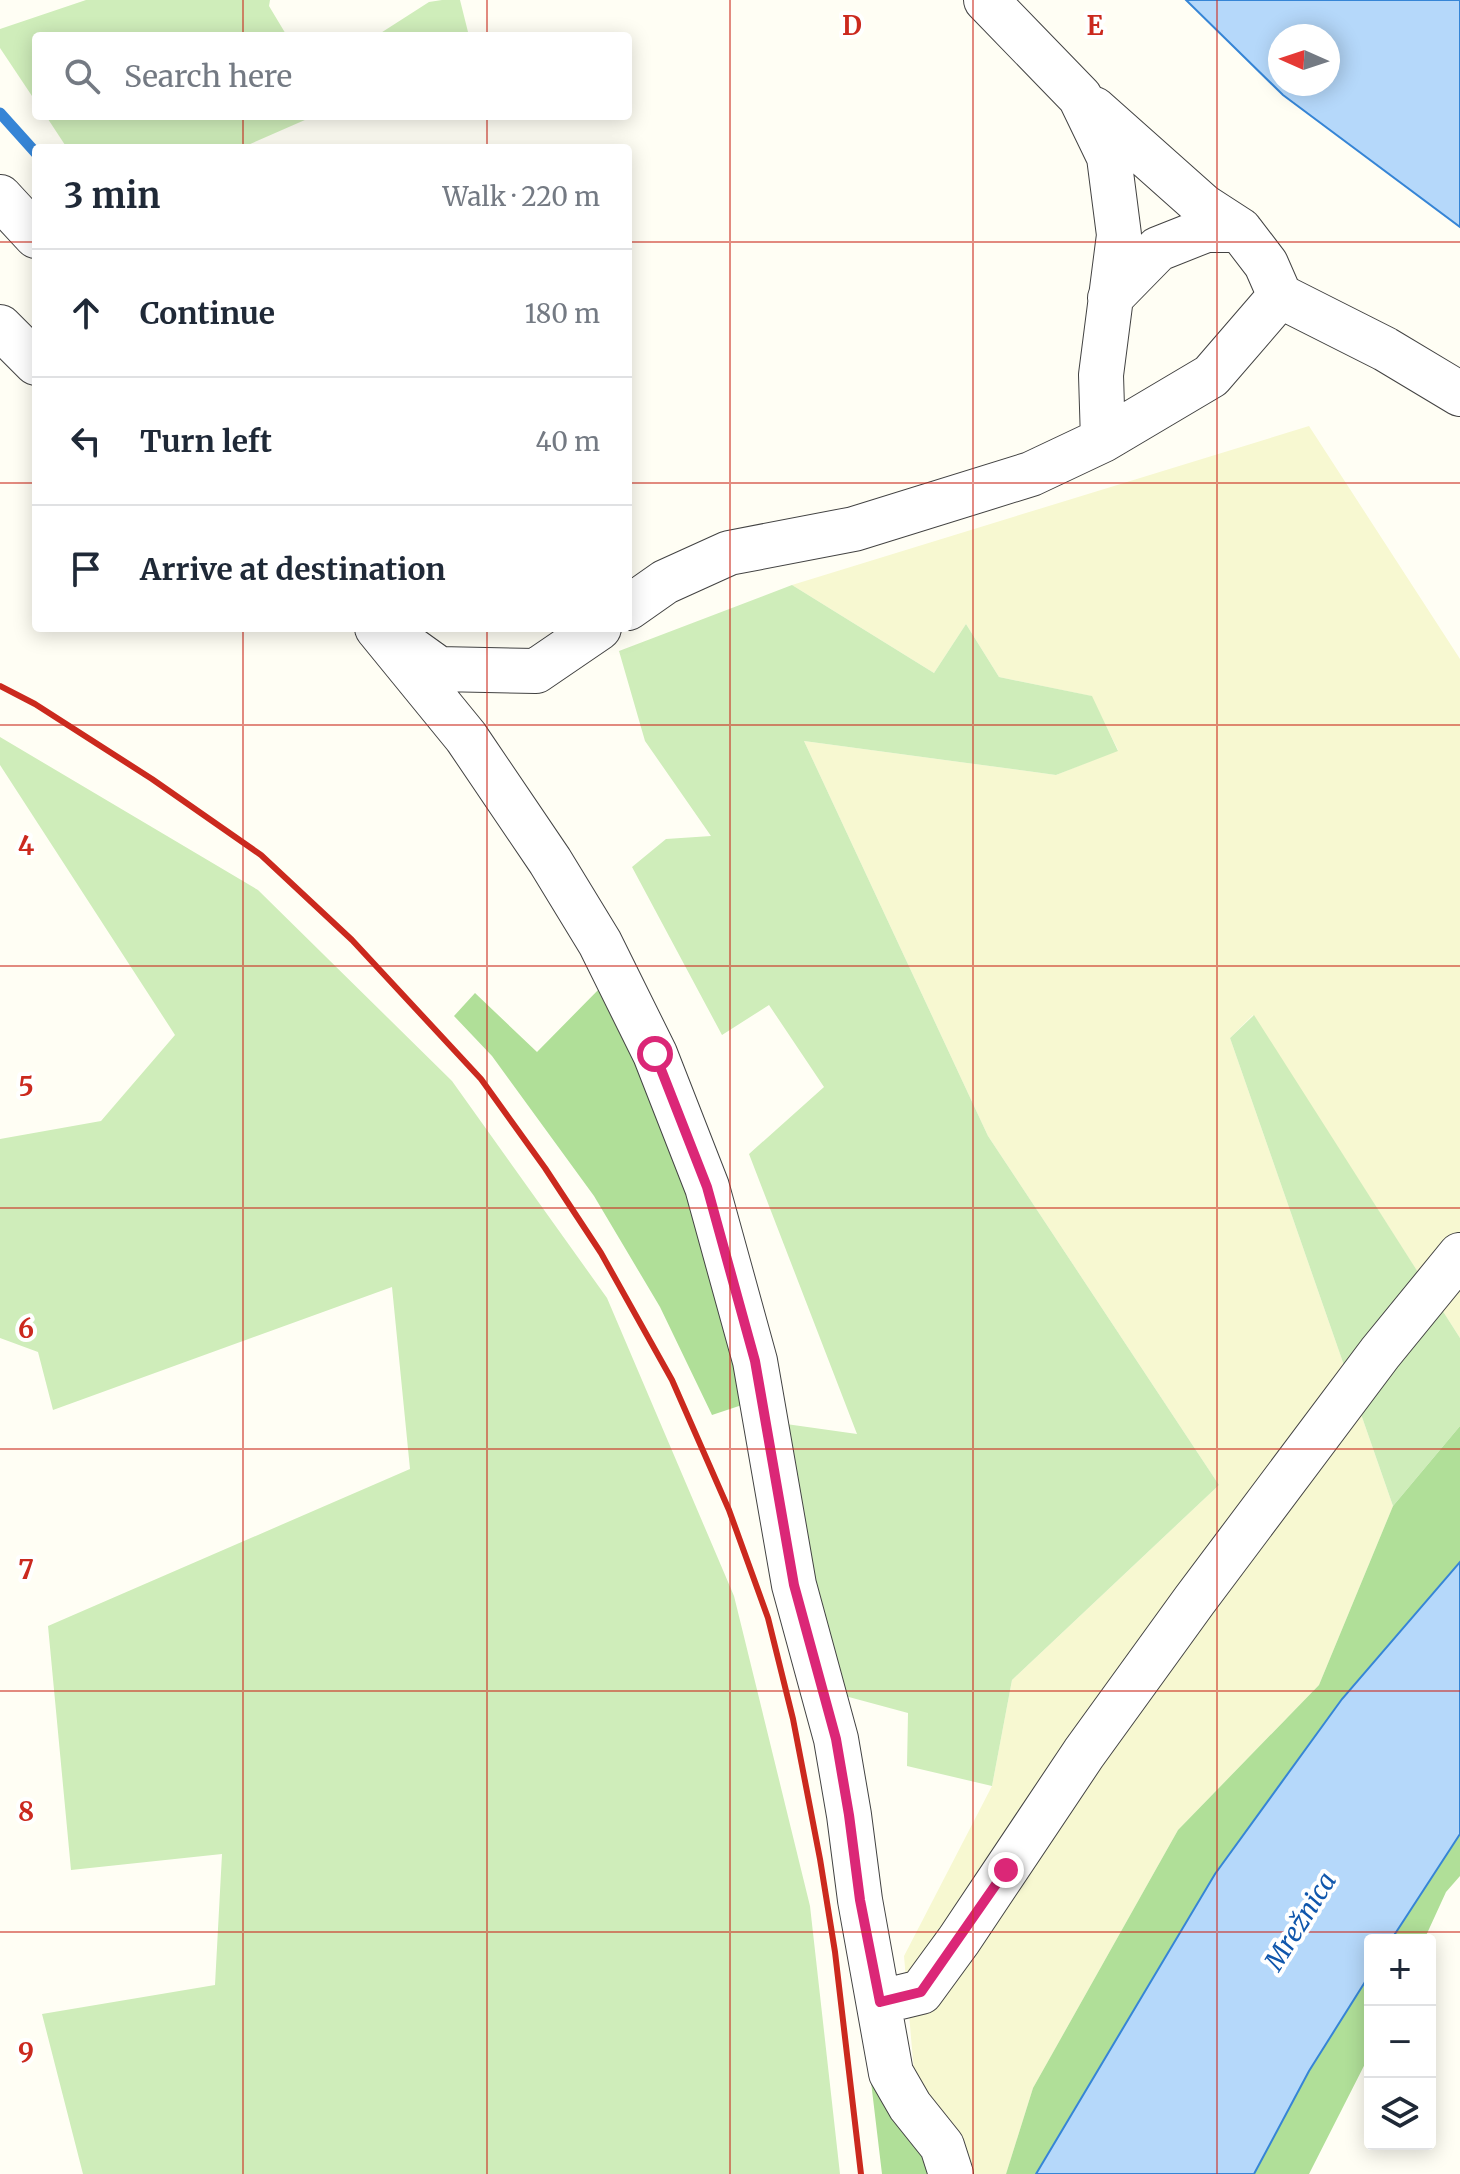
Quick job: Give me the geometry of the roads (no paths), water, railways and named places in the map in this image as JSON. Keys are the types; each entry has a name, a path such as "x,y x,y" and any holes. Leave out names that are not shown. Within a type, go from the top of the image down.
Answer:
{"street":[{"path":"986,0 1080,97 1203,206 1240,230 1266,264 1280,296 1385,349 1460,394"},
{"path":"1080,97 1109,157 1119,235 1101,375 1103,440"},
{"path":"0,197 32,232"},
{"path":"1110,298 1158,249 1206,230 1240,230"},
{"path":"632,605 665,582 729,553 854,529 1031,474 1103,440 1211,376 1280,296"},
{"path":"0,327 32,359"},
{"path":"383,632 466,737 550,861 600,943 655,1054 707,1187 755,1361 794,1585 836,1739 860,1900 891,2073 910,2106 942,2146 951,2174"},
{"path":"386,632 439,669 536,671 593,632"},
{"path":"880,2002 921,1992 1084,1753 1194,1601 1380,1353 1460,1255"}],"water":[{"path":"1186,0 1460,0 1460,227 1284,96 1340,96 1340,24 1268,24 1268,80"},
{"name":"Mrežnica","path":"1460,1562 1460,1834 1395,1934 1364,1934 1364,1984 1309,2071 1254,2174 1036,2174 1215,1874 1342,1699"}],"waterway":[{"path":"0,113 32,149"}],"railway":[{"path":"0,686 35,704 152,779 261,855 352,940 481,1079 601,1253 672,1380 729,1510 768,1618 793,1719 820,1859 835,1952 861,2174"}]}
